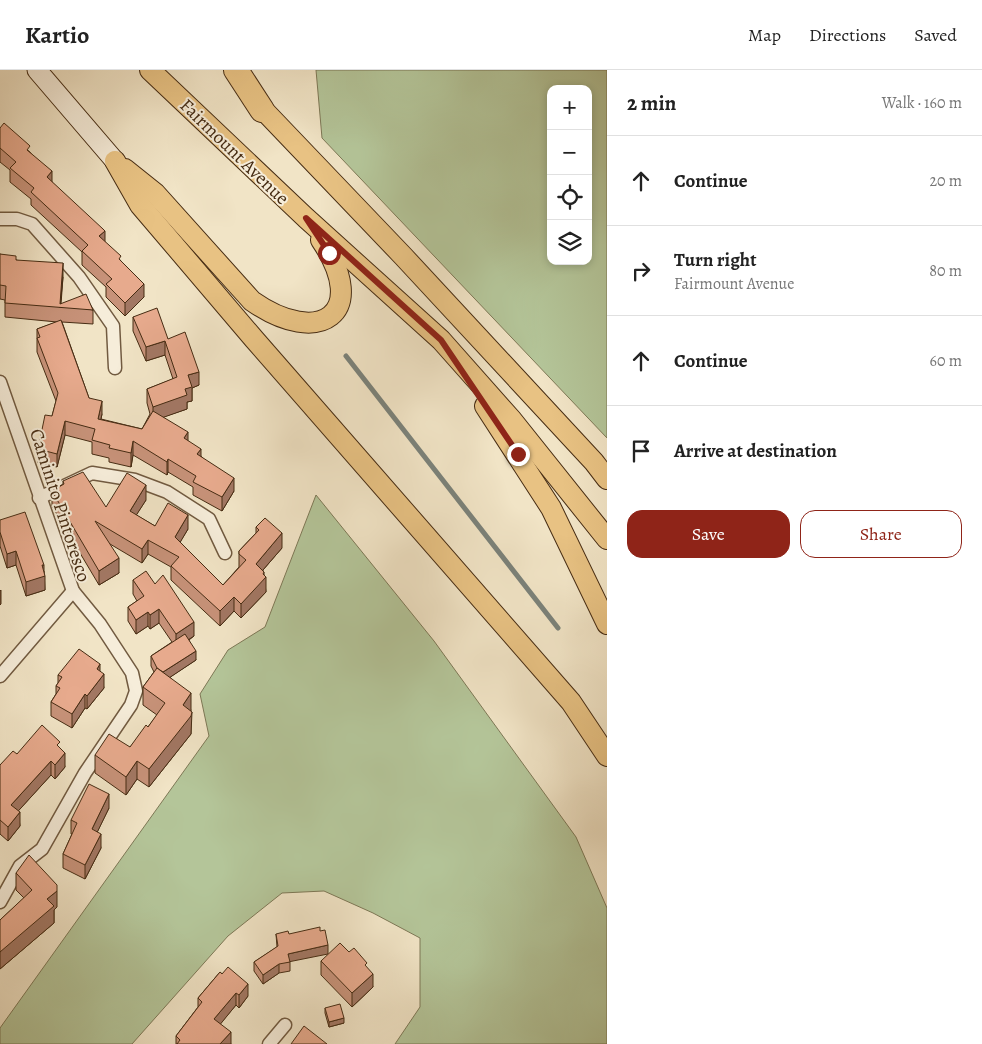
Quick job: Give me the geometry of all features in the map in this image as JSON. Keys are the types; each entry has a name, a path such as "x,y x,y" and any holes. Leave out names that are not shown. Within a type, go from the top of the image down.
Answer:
{"highway":[{"path":"236,70 262,110"}],"main road":[{"name":"Fairmount Avenue","path":"150,70 306,218 441,340 512,420 607,539"},
{"path":"230,70 262,110 410,263 594,462 607,479"},
{"path":"115,161 155,193 252,301 272,315 294,323 316,323 332,315 340,302 341,286 338,271 329,253 306,218"},
{"path":"115,161 140,204 254,339 571,702 607,756"},
{"path":"441,340 518,454 551,508 607,624"}],"street":[{"path":"37,70 115,161"},
{"path":"0,219 17,218 32,224 79,277 113,326 115,368"},
{"name":"Caminito Pintoresco","path":"0,382 73,591 0,676"},
{"path":"39,498 92,474 134,480 168,492 209,519 225,552"},
{"path":"0,902 20,866 42,848 85,773 131,705 136,691 132,673 100,624 73,591"},
{"path":"269,1044 285,1025"}],"green space":[{"path":"316,70 607,70 607,438 322,138"},
{"path":"316,495 434,641 576,837 607,908 607,1044 395,1044 420,1007 420,938 373,913 324,891 282,893 228,936 132,1044 0,1044 0,1028 209,736 200,694 228,650 265,627"}],"building":[{"path":"4,123 30,146 27,150 52,171 47,177 105,231 99,236 121,256 119,259 144,284 125,303 106,284 112,279 82,251 88,245 31,192 34,188 10,168 16,162 0,148 0,128"},
{"path":"0,254 16,256 16,260 63,263 60,304 86,294 93,310 5,303 6,286 0,285"},
{"path":"157,308 168,339 185,332 199,372 188,375 192,387 185,389 187,395 153,407 147,389 177,377 165,341 146,347 133,317"},
{"path":"61,320 89,398 102,401 98,419 142,429 153,411 188,432 184,438 201,449 197,454 234,478 222,497 193,482 196,476 168,459 167,462 133,441 131,453 109,448 110,445 92,440 95,429 65,421 57,454 38,449 45,415 52,416 58,393 37,338 40,337 37,329"},
{"path":"83,472 106,507 127,473 146,485 130,511 155,526 168,503 188,515 175,537 223,585 246,560 239,554 239,551 259,530 256,527 265,518 282,533 256,564 266,577 241,604 234,597 220,611 171,566 179,557 148,540 142,549 95,521 119,558 99,571 52,491 64,484 63,481"},
{"path":"25,512 44,565 42,565 45,576 26,582 16,551 7,554 0,532 0,520"},
{"path":"146,571 155,584 163,575 194,622 176,634 159,609 150,615 148,612 136,620 128,607 144,596 133,580"},
{"path":"185,634 196,651 163,672 157,668 151,656"},
{"path":"79,649 100,664 97,669 104,674 87,696 85,694 72,714 51,702 60,688 56,686 62,677 58,675"},
{"path":"157,668 191,693 183,705 192,712 191,716 149,769 137,761 126,777 95,755 109,734 130,747 146,725 148,727 165,703 143,687"},
{"path":"42,725 60,742 57,745 65,753 55,765 51,761 11,805 20,812 8,827 0,820 0,765 13,751 17,754"},
{"path":"89,784 109,794 92,829 101,834 85,865 63,854 77,823 71,820"},
{"path":"29,855 57,885 57,891 47,899 54,906 0,952 0,920 32,890 16,873"},
{"path":"320,927 320,931 325,930 328,945 288,954 290,962 279,964 263,975 254,962 278,946 276,934 288,931 289,934"},
{"path":"340,943 349,952 354,948 367,963 365,965 373,974 352,993 321,961"},
{"path":"228,967 248,984 239,995 236,993 214,1019 231,1032 220,1044 177,1044 180,1040 176,1036 202,1002 198,998 220,972 222,974"},
{"path":"340,1004 344,1018 329,1022 325,1008"},
{"path":"304,1026 327,1044 291,1044"}],"waterway":[{"path":"346,356 558,628"}],"route":[{"path":"329,253 306,218 441,340 518,454"}]}
